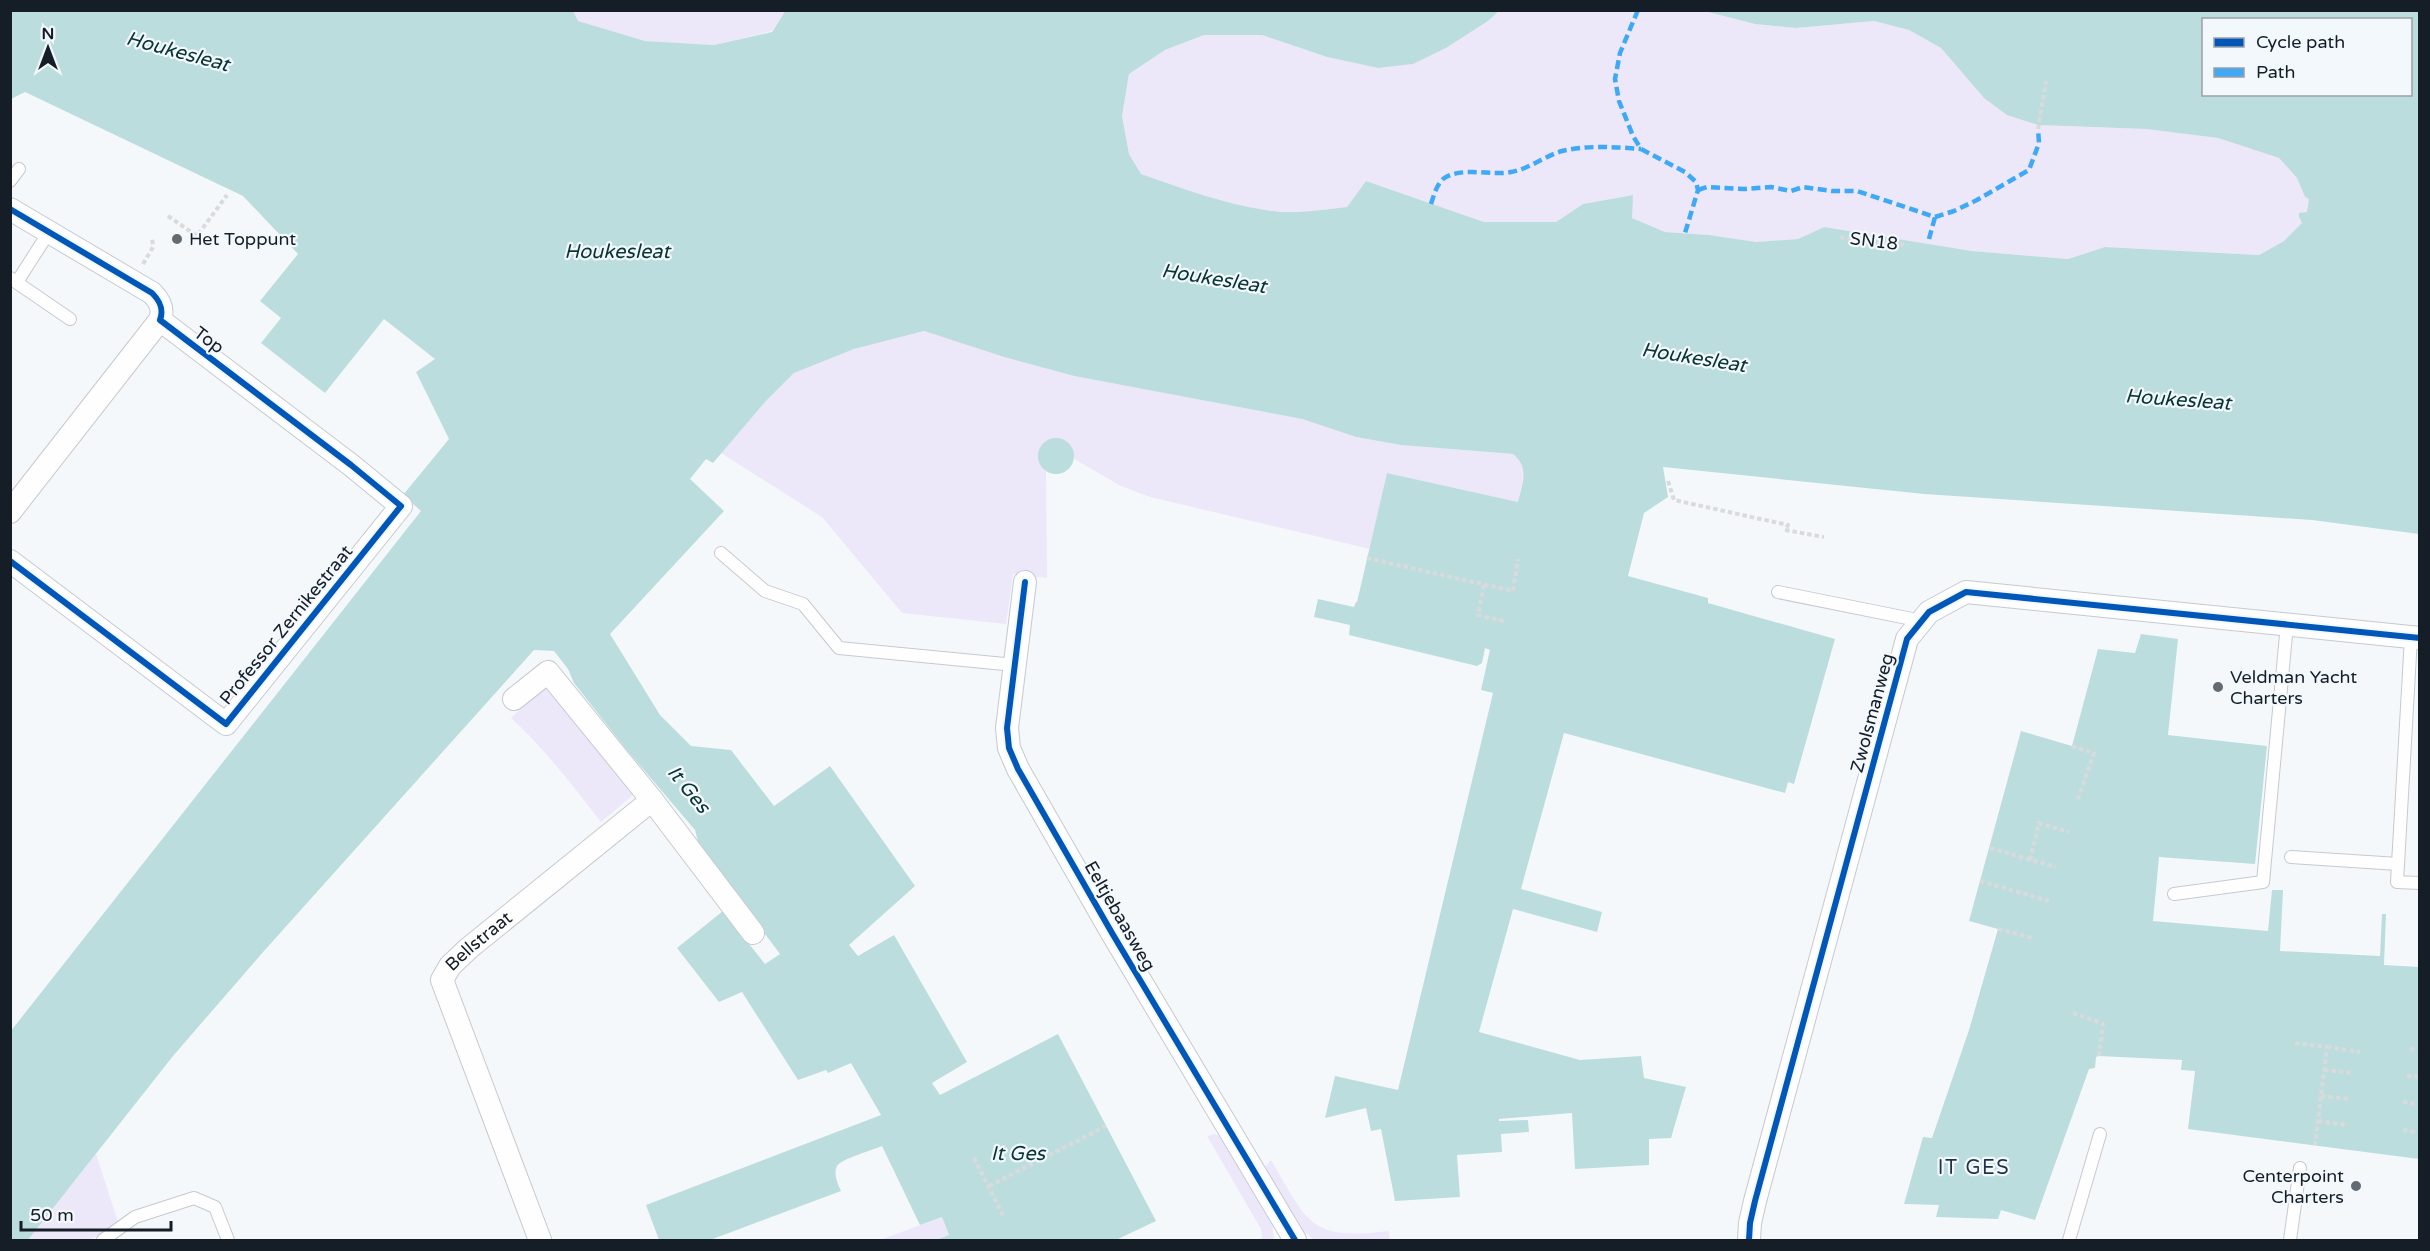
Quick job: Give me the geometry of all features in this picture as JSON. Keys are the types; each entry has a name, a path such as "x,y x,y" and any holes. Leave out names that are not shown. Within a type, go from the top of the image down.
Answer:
{"street":[{"path":"10,209 133,279 159,300 162,314 160,320 10,512"},
{"name":"Top","path":"160,320 351,465 396,502"},
{"name":"Professor Zernikestraat","path":"10,561 226,724 401,506 396,502"},
{"name":"Eeltjebaasweg","path":"1025,582 1007,728 1009,748 1018,769 1112,933 1295,1240"},
{"name":"Zwolsmanweg","path":"1749,1240 1755,1201 1907,639 1929,612 1966,592 2415,638"},
{"path":"514,699 548,672 652,800 753,933"},
{"name":"Bellstraat","path":"540,1240 442,980 450,966 469,948 652,800"}],"lane":[{"path":"10,182 19,169"},
{"path":"49,232 14,280 70,319"},
{"path":"721,553 765,591 802,604 839,648 1015,665"},
{"path":"1778,592 1922,621"},
{"path":"2174,894 2263,882 2287,624"},
{"path":"2415,638 2397,882 2420,883"},
{"path":"2291,857 2398,864"},
{"path":"2070,1240 2100,1134"},
{"path":"2290,1240 2300,1168"},
{"path":"103,1240 135,1217 194,1198 215,1207 228,1240"}],"path":[{"path":"2038,129 2046,81"},
{"path":"168,216 197,236 226,195"},
{"path":"133,279 153,247 152,237"},
{"path":"1668,481 1674,500 1788,525 1785,530 1824,537"},
{"path":"1367,558 1513,591 1518,559"},
{"path":"1484,585 1478,615 1507,622"},
{"path":"2072,746 2094,753 2078,799"},
{"path":"2030,860 2039,823 2069,832"},
{"path":"1990,848 2056,867"},
{"path":"1980,880 2049,901"},
{"path":"1998,929 2032,938"},
{"path":"2073,1012 2103,1024 2099,1056"},
{"path":"2295,1043 2360,1052"},
{"path":"2315,1145 2327,1047"},
{"path":"2410,1049 2420,1050"},
{"path":"2324,1070 2354,1073"},
{"path":"2407,1076 2420,1077"},
{"path":"2321,1096 2349,1099"},
{"path":"2403,1102 2420,1105"},
{"path":"2318,1120 2348,1125"},
{"path":"989,1186 1106,1126"},
{"path":"2403,1130 2420,1133"},
{"path":"974,1158 1003,1215"}],"shaded area":[{"path":"573,11 786,11 772,31 714,45 645,41 577,21"},
{"path":"1499,11 1704,11 1755,24 1796,28 1874,21 1909,30 1941,48 1984,98 2038,125 2146,129 2218,138 2279,158 2297,178 2305,197 2310,199 2308,212 2302,223 2284,241 2259,255 2105,247 2068,259 1972,251 1824,227 1798,239 1756,242 1709,235 1665,232 1632,218 1632,195 1583,204 1556,222 1484,222 1366,181 1347,207 1306,212 1275,211 1217,199 1141,174 1129,154 1122,116 1129,74 1165,50 1204,35 1262,35 1327,57 1378,68 1413,64 1446,48 1488,21"},
{"path":"924,331 1004,357 1074,376 1302,419 1356,437 1401,445 1513,454 1523,471 1518,502 1387,473 1370,549 1150,497 1121,486 1074,459 1074,456 1044,470 1046,471 1047,578 1013,574 1006,624 902,613 822,517 721,453 765,402 794,373 854,349"},
{"path":"548,683 633,795 601,822 547,755 511,718"},
{"path":"1215,1134 1223,1138 1272,1222 1274,1240 1260,1240 1261,1229 1207,1136"},
{"path":"96,1154 120,1228 88,1240 28,1240"},
{"path":"1271,1160 1294,1199 1314,1223 1327,1230 1342,1233 1389,1231 1390,1240 1313,1239 1297,1226 1264,1168"},
{"path":"942,1217 949,1235 936,1240 880,1240"}],"water":[{"name":"Houkesleat","path":"786,10 1499,11 1488,21 1446,48 1413,64 1378,68 1327,57 1262,35 1204,35 1165,50 1129,74 1122,116 1129,154 1141,174 1217,199 1275,211 1306,212 1347,207 1366,181 1484,222 1556,222 1583,204 1633,195 1632,218 1665,232 1709,235 1756,242 1798,239 1824,227 1972,251 2068,259 2105,247 2259,255 2284,241 2302,223 2299,213 2307,212 2309,199 2305,197 2297,178 2279,158 2218,138 2146,129 2038,125 2007,115 1984,98 1941,48 1909,30 1874,21 1796,28 1755,24 1704,11 2419,11 2419,534 2312,520 1924,494 1663,467 1668,497 1644,513 1628,576 1708,598 1708,603 1835,639 1794,784 1788,782 1785,793 1564,733 1521,889 1602,912 1597,932 1513,909 1479,1032 1580,1060 1641,1056 1644,1078 1686,1087 1671,1138 1649,1139 1649,1165 1575,1169 1572,1113 1499,1119 1499,1121 1528,1120 1529,1132 1501,1134 1502,1152 1457,1155 1460,1197 1395,1201 1381,1129 1371,1131 1366,1108 1325,1118 1335,1076 1398,1090 1493,693 1481,690 1490,650 1485,648 1482,663 1477,666 1349,635 1350,625 1314,617 1318,599 1354,607 1357,602 1387,473 1518,502 1523,483 1522,465 1513,454 1401,445 1356,437 1302,419 1074,376 1004,357 924,331 854,349 794,373 765,402 713,463 706,459 690,479 724,511 610,634 660,715 691,746 731,750 774,806 830,766 915,886 849,945 858,956 894,935 967,1062 932,1083 940,1095 1058,1034 1156,1221 1116,1240 936,1240 949,1235 942,1217 920,1225 882,1146 837,1166 836,1176 841,1191 710,1240 659,1240 646,1205 881,1115 851,1063 828,1073 826,1070 798,1080 742,992 719,1002 677,948 723,911 765,964 780,954 699,846 695,830 574,683 568,669 554,651 534,650 173,1056 28,1240 11,1240 10,1032 421,511 403,495 449,439 416,372 435,359 384,319 325,393 261,343 281,318 260,301 298,254 243,196 25,92 11,99 11,11 573,11 578,21 645,41 714,45 772,32"},
{"path":"1056,438 1069,443 1074,456 1069,469 1056,474 1043,469 1038,456 1043,443"},
{"path":"2141,634 2178,639 2168,735 2267,746 2255,864 2159,857 2153,921 2268,931 2272,890 2283,890 2280,951 2380,956 2382,914 2386,914 2384,965 2419,967 2419,1159 2188,1129 2195,1071 2181,1070 2182,1060 2099,1056 2096,1057 2095,1068 2089,1069 2035,1220 2001,1210 1998,1219 1936,1217 1939,1205 1904,1204 1923,1137 1932,1138 1969,1030 1998,929 1969,921 2021,731 2072,746 2098,649 2135,653"}],"marked path":[{"path":"1638,10 1620,53 1615,79 1619,101 1633,136 1641,149 1685,172 1696,182 1698,190 1685,233"},
{"path":"1698,190 1707,187 1745,189 1771,187 1791,191 1803,187 1832,191 1857,191 1935,217 1977,200 2029,170 2039,143 2038,129"},
{"path":"1431,204 1441,182 1450,175 1467,172 1511,172 1556,153 1572,149 1601,147 1641,149"},
{"path":"1929,239 1935,217"}],"cycle path":[{"path":"10,209 152,293 160,305 162,312 160,320 351,465 401,506 226,724 10,561"},
{"path":"1025,582 1007,728 1009,748 1018,769 1112,933 1295,1240"},
{"path":"1749,1240 1755,1201 1907,639 1929,612 1966,592 2420,638"}],"place":[{"name":"Het Toppunt","path":"177,239"},
{"name":"Veldman Yacht Charters","path":"2218,687"},
{"name":"Centerpoint Charters","path":"2356,1186"}],"district":[{"name":"IT GES","path":"1974,1167"}],"water label":[{"name":"It Ges","path":"689,789"},
{"name":"It Ges","path":"1018,1153"}]}
